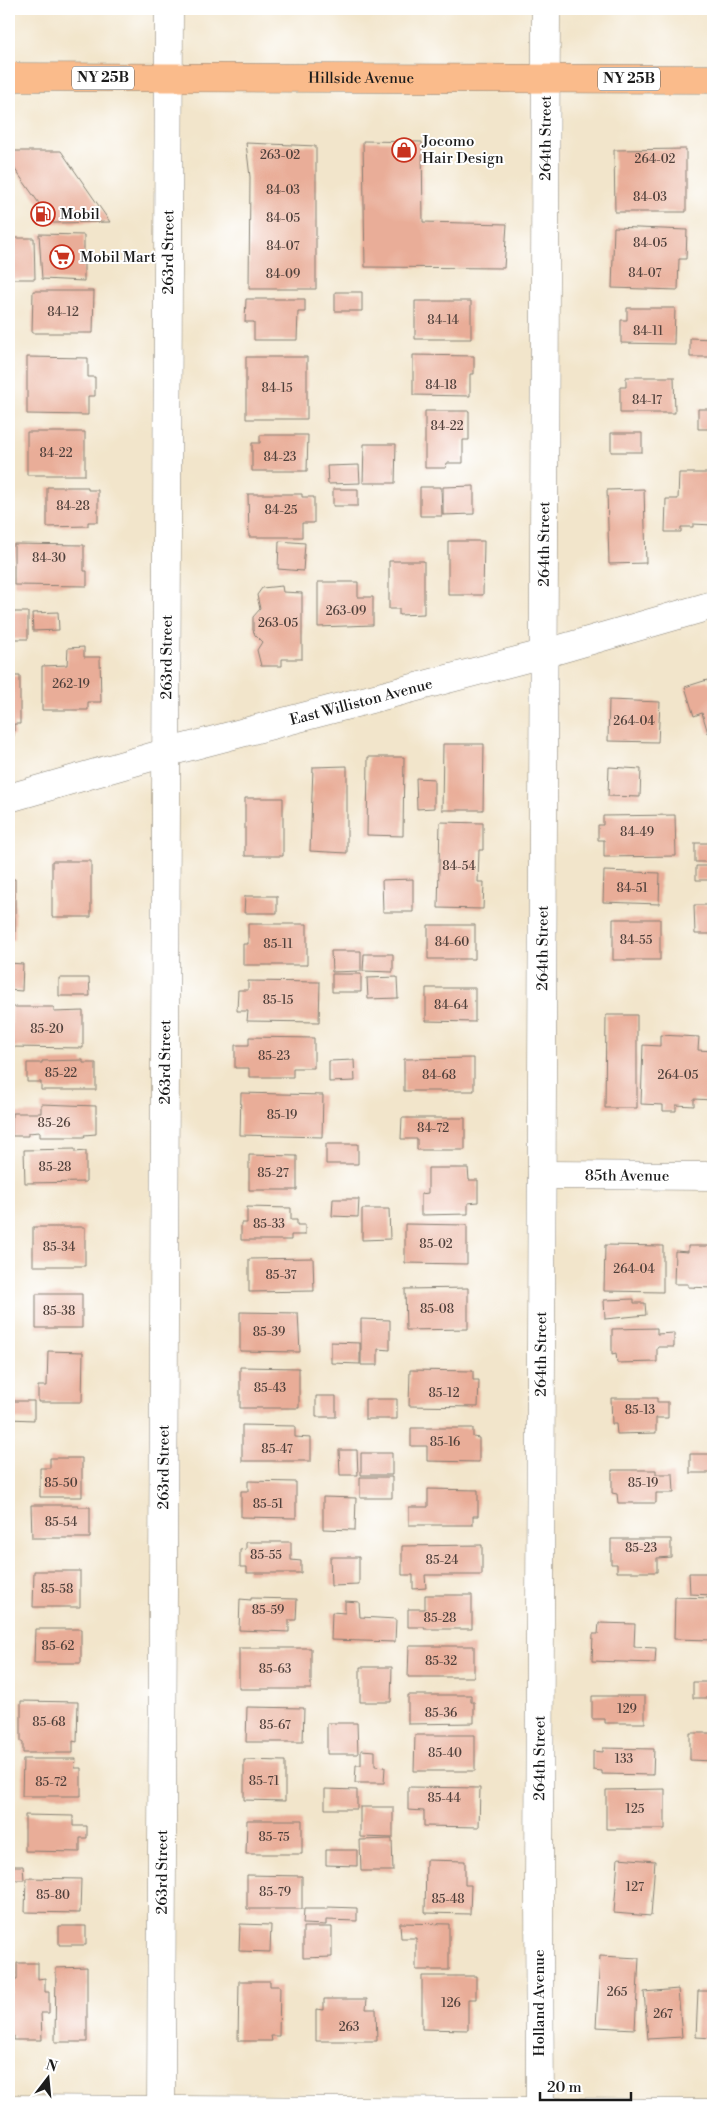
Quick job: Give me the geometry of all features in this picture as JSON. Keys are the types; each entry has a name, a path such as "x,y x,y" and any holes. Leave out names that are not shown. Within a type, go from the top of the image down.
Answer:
{"main road":[{"name":"Hillside Avenue","path":"9,77 713,80"}],"street":[{"name":"263rd Street","path":"161,2113 165,753 170,9"},
{"name":"264th Street","path":"538,1889 546,9"},
{"name":"East Williston Avenue","path":"9,798 165,753 543,654 713,605"},
{"name":"85th Avenue","path":"542,1175 713,1176"},
{"name":"Holland Avenue","path":"538,1889 540,2114"},
{"path":"9,2109 161,2113 334,2110 540,2114 713,2113"}],"building":[{"path":"363,141 422,142 423,222 507,224 504,268 365,267"},
{"path":"246,143 316,146 316,289 249,289 250,177"},
{"path":"686,149 686,212 615,212 614,150"},
{"path":"9,151 61,151 110,222 53,223 9,161"},
{"path":"614,227 687,230 686,259 679,259 678,290 612,288"},
{"name":"Mobil Mart","path":"39,234 84,235 84,281 42,279"},
{"path":"9,238 34,238 35,279 9,279"},
{"path":"33,291 94,291 93,333 32,333"},
{"path":"335,292 362,292 362,311 335,311"},
{"path":"246,299 305,299 305,312 298,312 297,340 254,340 254,322 245,322"},
{"path":"415,301 471,301 471,339 415,339"},
{"path":"627,308 675,308 674,344 621,343 621,320 627,320"},
{"path":"690,338 713,339 713,357 690,357"},
{"path":"413,355 474,356 474,374 470,374 470,396 413,395"},
{"path":"27,357 88,358 88,377 95,377 95,396 88,396 88,415 27,414"},
{"path":"246,357 307,357 307,419 246,419"},
{"path":"626,377 674,377 675,413 620,413 620,387 626,387"},
{"path":"698,409 713,409 713,429 698,429"},
{"path":"425,411 469,411 469,440 463,440 463,463 447,463 446,468 425,468"},
{"path":"27,432 85,432 85,475 27,475"},
{"path":"611,433 642,433 642,452 611,452"},
{"path":"260,435 308,435 307,471 252,471 252,443 260,443"},
{"path":"364,444 396,444 395,483 363,483"},
{"path":"359,465 360,483 328,484 327,466"},
{"path":"679,473 713,473 713,525 693,524 693,527 681,527 681,532 665,532 666,499 678,499"},
{"path":"474,486 474,514 443,515 443,487"},
{"path":"47,487 88,487 88,490 98,490 98,522 88,522 88,526 47,527"},
{"path":"420,487 441,487 442,516 420,516"},
{"path":"333,489 358,489 358,506 333,506"},
{"path":"644,489 646,563 609,564 607,490"},
{"path":"248,494 302,494 302,497 314,497 314,523 302,523 302,537 249,537"},
{"path":"279,541 305,543 303,571 278,569"},
{"path":"448,541 484,541 483,595 448,595"},
{"path":"14,544 84,545 84,571 87,571 87,586 14,585"},
{"path":"389,561 424,561 424,614 399,615 399,609 389,609"},
{"path":"318,582 358,582 358,597 373,597 373,625 318,627"},
{"path":"282,586 283,592 302,593 302,659 282,659 282,666 261,666 257,650 262,642 253,630 253,617 260,609 257,595 262,588"},
{"path":"9,612 28,612 28,639 9,639"},
{"path":"58,612 59,630 33,631 32,613"},
{"path":"84,647 84,657 100,657 101,702 88,702 88,710 42,710 42,666 67,665 68,648"},
{"path":"9,676 20,676 20,724 14,724 14,736 9,736"},
{"path":"707,680 709,684 713,682 713,732 708,733 702,713 694,716 685,687"},
{"path":"609,700 660,702 658,742 608,741"},
{"path":"443,744 484,744 483,810 442,810"},
{"path":"368,757 404,757 403,836 367,835"},
{"path":"347,766 347,853 310,851 313,767"},
{"path":"609,767 641,769 640,797 608,796"},
{"path":"416,778 434,779 434,808 417,809"},
{"path":"245,798 283,798 283,856 245,856"},
{"path":"675,815 676,856 604,857 604,840 598,840 598,825 603,825 603,816"},
{"path":"440,822 483,823 483,850 479,850 478,882 484,882 483,909 438,908"},
{"path":"695,843 713,843 713,862 695,862"},
{"path":"52,861 91,861 91,917 52,917"},
{"path":"696,866 713,866 713,880 696,880"},
{"path":"604,871 660,873 659,904 603,902"},
{"path":"9,879 15,879 15,940 9,940"},
{"path":"413,879 413,912 383,912 382,880"},
{"path":"245,896 277,896 277,913 244,913"},
{"path":"694,905 713,905 713,934 695,934"},
{"path":"613,919 660,919 660,960 613,960"},
{"path":"248,924 307,924 307,965 243,965 243,944 248,944"},
{"path":"428,925 475,925 475,959 428,959"},
{"path":"331,951 361,951 361,971 332,972"},
{"path":"364,954 393,954 393,972 363,971"},
{"path":"9,963 23,964 22,991 9,990"},
{"path":"332,974 361,974 361,992 332,992"},
{"path":"397,977 398,998 368,999 367,978"},
{"path":"59,978 89,978 90,996 59,996"},
{"path":"248,981 320,982 319,1022 247,1021 248,1011 237,1011 238,990 248,990"},
{"path":"426,988 475,988 475,1022 426,1021"},
{"path":"12,1007 54,1007 54,1012 83,1011 83,1048 11,1047"},
{"path":"606,1015 637,1015 637,1108 605,1108"},
{"path":"660,1035 699,1037 698,1050 713,1051 713,1100 694,1099 694,1106 676,1105 676,1111 663,1111 663,1105 641,1104 643,1045 660,1046"},
{"path":"249,1037 314,1038 314,1068 293,1068 293,1077 249,1077 249,1068 235,1068 235,1045 249,1045"},
{"path":"474,1058 474,1091 404,1091 404,1059"},
{"path":"83,1060 83,1063 96,1063 96,1090 41,1090 41,1082 27,1082 27,1063"},
{"path":"354,1060 355,1081 329,1082 329,1061"},
{"path":"241,1093 323,1095 322,1137 240,1135"},
{"path":"41,1104 96,1106 96,1134 84,1135 85,1137 40,1137 40,1132 28,1133 28,1136 12,1136 12,1113 41,1113"},
{"path":"402,1118 465,1118 465,1150 417,1150 417,1139 401,1139"},
{"path":"326,1144 358,1144 358,1164 326,1164"},
{"path":"75,1149 75,1152 86,1151 86,1182 25,1183 24,1150"},
{"path":"249,1155 297,1156 297,1190 249,1190"},
{"path":"428,1168 468,1168 469,1180 478,1180 478,1202 468,1203 468,1214 421,1215 421,1194 428,1193"},
{"path":"333,1199 359,1199 358,1217 332,1216"},
{"path":"247,1207 291,1208 291,1220 297,1220 297,1225 305,1225 305,1235 291,1235 291,1240 241,1240 241,1223 247,1223"},
{"path":"362,1209 389,1209 390,1239 362,1240"},
{"path":"405,1224 467,1225 467,1264 405,1263"},
{"path":"33,1227 85,1227 85,1266 33,1266"},
{"path":"605,1245 663,1246 663,1292 604,1291"},
{"path":"688,1246 713,1246 713,1288 688,1287 688,1284 674,1284 675,1251 688,1252"},
{"path":"313,1258 314,1291 249,1292 249,1259"},
{"path":"468,1288 468,1329 406,1330 405,1289"},
{"path":"36,1294 82,1294 82,1328 36,1328"},
{"path":"634,1299 634,1303 645,1303 646,1315 605,1319 604,1300"},
{"path":"240,1312 298,1313 300,1352 240,1351"},
{"path":"361,1319 390,1320 390,1350 378,1349 378,1365 361,1365"},
{"path":"657,1328 657,1334 674,1333 674,1347 657,1347 657,1362 617,1363 616,1353 612,1354 612,1329"},
{"path":"331,1342 360,1343 360,1364 331,1363"},
{"path":"48,1351 83,1352 82,1402 38,1402 38,1386 47,1386"},
{"path":"240,1367 299,1368 299,1408 240,1408"},
{"path":"410,1370 473,1371 473,1380 479,1380 478,1407 409,1406"},
{"path":"316,1396 336,1396 336,1417 316,1417"},
{"path":"611,1398 657,1398 657,1402 668,1402 668,1418 656,1418 656,1433 617,1434 616,1424 612,1424"},
{"path":"365,1399 397,1399 397,1419 365,1419"},
{"path":"9,1401 34,1401 34,1420 9,1419"},
{"path":"242,1425 295,1426 295,1437 311,1438 311,1461 242,1461"},
{"path":"411,1428 473,1428 473,1437 479,1438 479,1462 427,1461 427,1446 411,1446"},
{"path":"339,1450 357,1450 358,1475 340,1475"},
{"path":"361,1453 392,1453 392,1475 361,1475"},
{"path":"690,1454 713,1454 713,1473 690,1473"},
{"path":"50,1458 82,1458 82,1497 40,1497 40,1468 50,1468"},
{"path":"612,1470 656,1470 656,1474 673,1474 674,1493 656,1493 656,1503 618,1503 617,1494 612,1493"},
{"path":"360,1477 392,1477 392,1498 360,1498"},
{"path":"248,1481 296,1482 296,1518 241,1517 241,1491 248,1491"},
{"path":"428,1489 478,1490 478,1516 473,1516 473,1525 409,1525 409,1507 428,1507"},
{"path":"323,1497 356,1498 355,1530 323,1529"},
{"path":"31,1505 78,1505 78,1507 90,1507 90,1538 32,1538"},
{"path":"611,1539 671,1539 671,1557 657,1558 657,1572 617,1572 617,1564 611,1564"},
{"path":"246,1542 291,1542 291,1560 301,1561 301,1573 247,1573 247,1567 240,1567 240,1550 246,1549"},
{"path":"482,1545 482,1575 425,1575 426,1588 413,1589 413,1575 402,1575 402,1546"},
{"path":"330,1557 359,1557 359,1585 331,1586"},
{"path":"34,1571 80,1571 80,1607 33,1607"},
{"path":"689,1573 713,1573 713,1595 690,1594"},
{"path":"425,1595 472,1595 472,1629 408,1627 408,1609 425,1609"},
{"path":"675,1597 713,1598 713,1640 674,1639"},
{"path":"251,1598 297,1599 296,1620 289,1620 289,1632 239,1630 240,1599 251,1600"},
{"path":"345,1601 359,1602 360,1617 396,1619 395,1642 331,1640 332,1612 345,1613"},
{"path":"599,1623 635,1624 634,1647 656,1648 655,1663 592,1661 593,1634 598,1634"},
{"path":"35,1629 81,1629 81,1663 34,1663"},
{"path":"409,1646 474,1646 474,1677 408,1677"},
{"path":"239,1648 311,1648 311,1689 239,1689"},
{"path":"360,1667 392,1667 391,1702 360,1702"},
{"path":"693,1682 713,1682 713,1698 693,1698"},
{"path":"408,1695 471,1695 471,1702 474,1702 474,1723 408,1724"},
{"path":"592,1696 645,1696 645,1723 605,1723 605,1719 592,1719"},
{"path":"21,1701 78,1702 77,1742 73,1741 73,1753 23,1753 23,1742 21,1742"},
{"path":"247,1707 304,1708 303,1742 246,1742"},
{"path":"327,1723 357,1723 358,1754 327,1754"},
{"path":"690,1733 713,1733 713,1761 690,1760"},
{"path":"415,1735 475,1735 475,1771 414,1771"},
{"path":"603,1748 654,1749 653,1775 602,1774 602,1771 593,1770 593,1751 603,1752"},
{"path":"361,1750 375,1751 375,1766 385,1767 384,1783 355,1783 356,1765 361,1765"},
{"path":"23,1759 76,1759 75,1768 81,1768 81,1796 22,1796"},
{"path":"244,1760 285,1761 285,1801 244,1800"},
{"path":"408,1787 480,1788 479,1827 424,1826 424,1811 408,1810"},
{"path":"325,1789 357,1790 357,1809 325,1809"},
{"path":"665,1789 665,1829 606,1829 606,1790"},
{"path":"360,1807 393,1807 393,1838 360,1837"},
{"path":"25,1815 73,1816 73,1826 87,1826 87,1838 80,1838 80,1852 25,1851"},
{"path":"247,1820 302,1820 302,1854 246,1854"},
{"path":"392,1839 393,1871 361,1871 360,1840"},
{"path":"326,1850 357,1850 357,1866 326,1865"},
{"path":"618,1858 655,1861 651,1916 614,1913"},
{"path":"426,1860 465,1861 465,1885 471,1885 470,1914 425,1913"},
{"path":"9,1866 23,1866 24,1880 9,1880"},
{"path":"247,1875 302,1876 302,1909 247,1909"},
{"path":"26,1878 81,1879 80,1913 25,1912"},
{"path":"327,1907 357,1908 357,1921 326,1920 326,1925 303,1924 304,1909 328,1909"},
{"path":"400,1923 449,1924 449,1970 416,1970 416,1938 401,1938"},
{"path":"240,1924 271,1925 270,1952 239,1951"},
{"path":"59,1926 86,1926 86,1945 59,1945"},
{"path":"303,1927 332,1927 332,1957 303,1958"},
{"path":"600,1956 639,1958 635,2029 596,2027"},
{"path":"17,1963 38,1963 38,1979 45,1978 45,1992 49,1992 49,2013 41,2013 42,2040 14,2040 14,2036 9,2036 9,1993 13,1993 13,1979 17,1979"},
{"path":"87,1967 87,2042 55,2042 56,1968"},
{"path":"422,1976 476,1976 476,1999 468,1999 468,2030 422,2029"},
{"path":"239,1981 270,1981 270,1986 280,1986 279,2036 271,2036 272,2041 238,2041"},
{"path":"678,1989 682,2037 648,2039 644,1992"},
{"path":"698,1991 713,1991 713,2038 696,2037"},
{"path":"324,1999 367,1999 366,2009 376,2009 377,2041 316,2041 316,2009 324,2010"}],"place":[{"name":"Jocomo Hair Design","path":"404,150"},
{"name":"Mobil","path":"43,214"},
{"name":"Mobil Mart","path":"62,257"}]}
